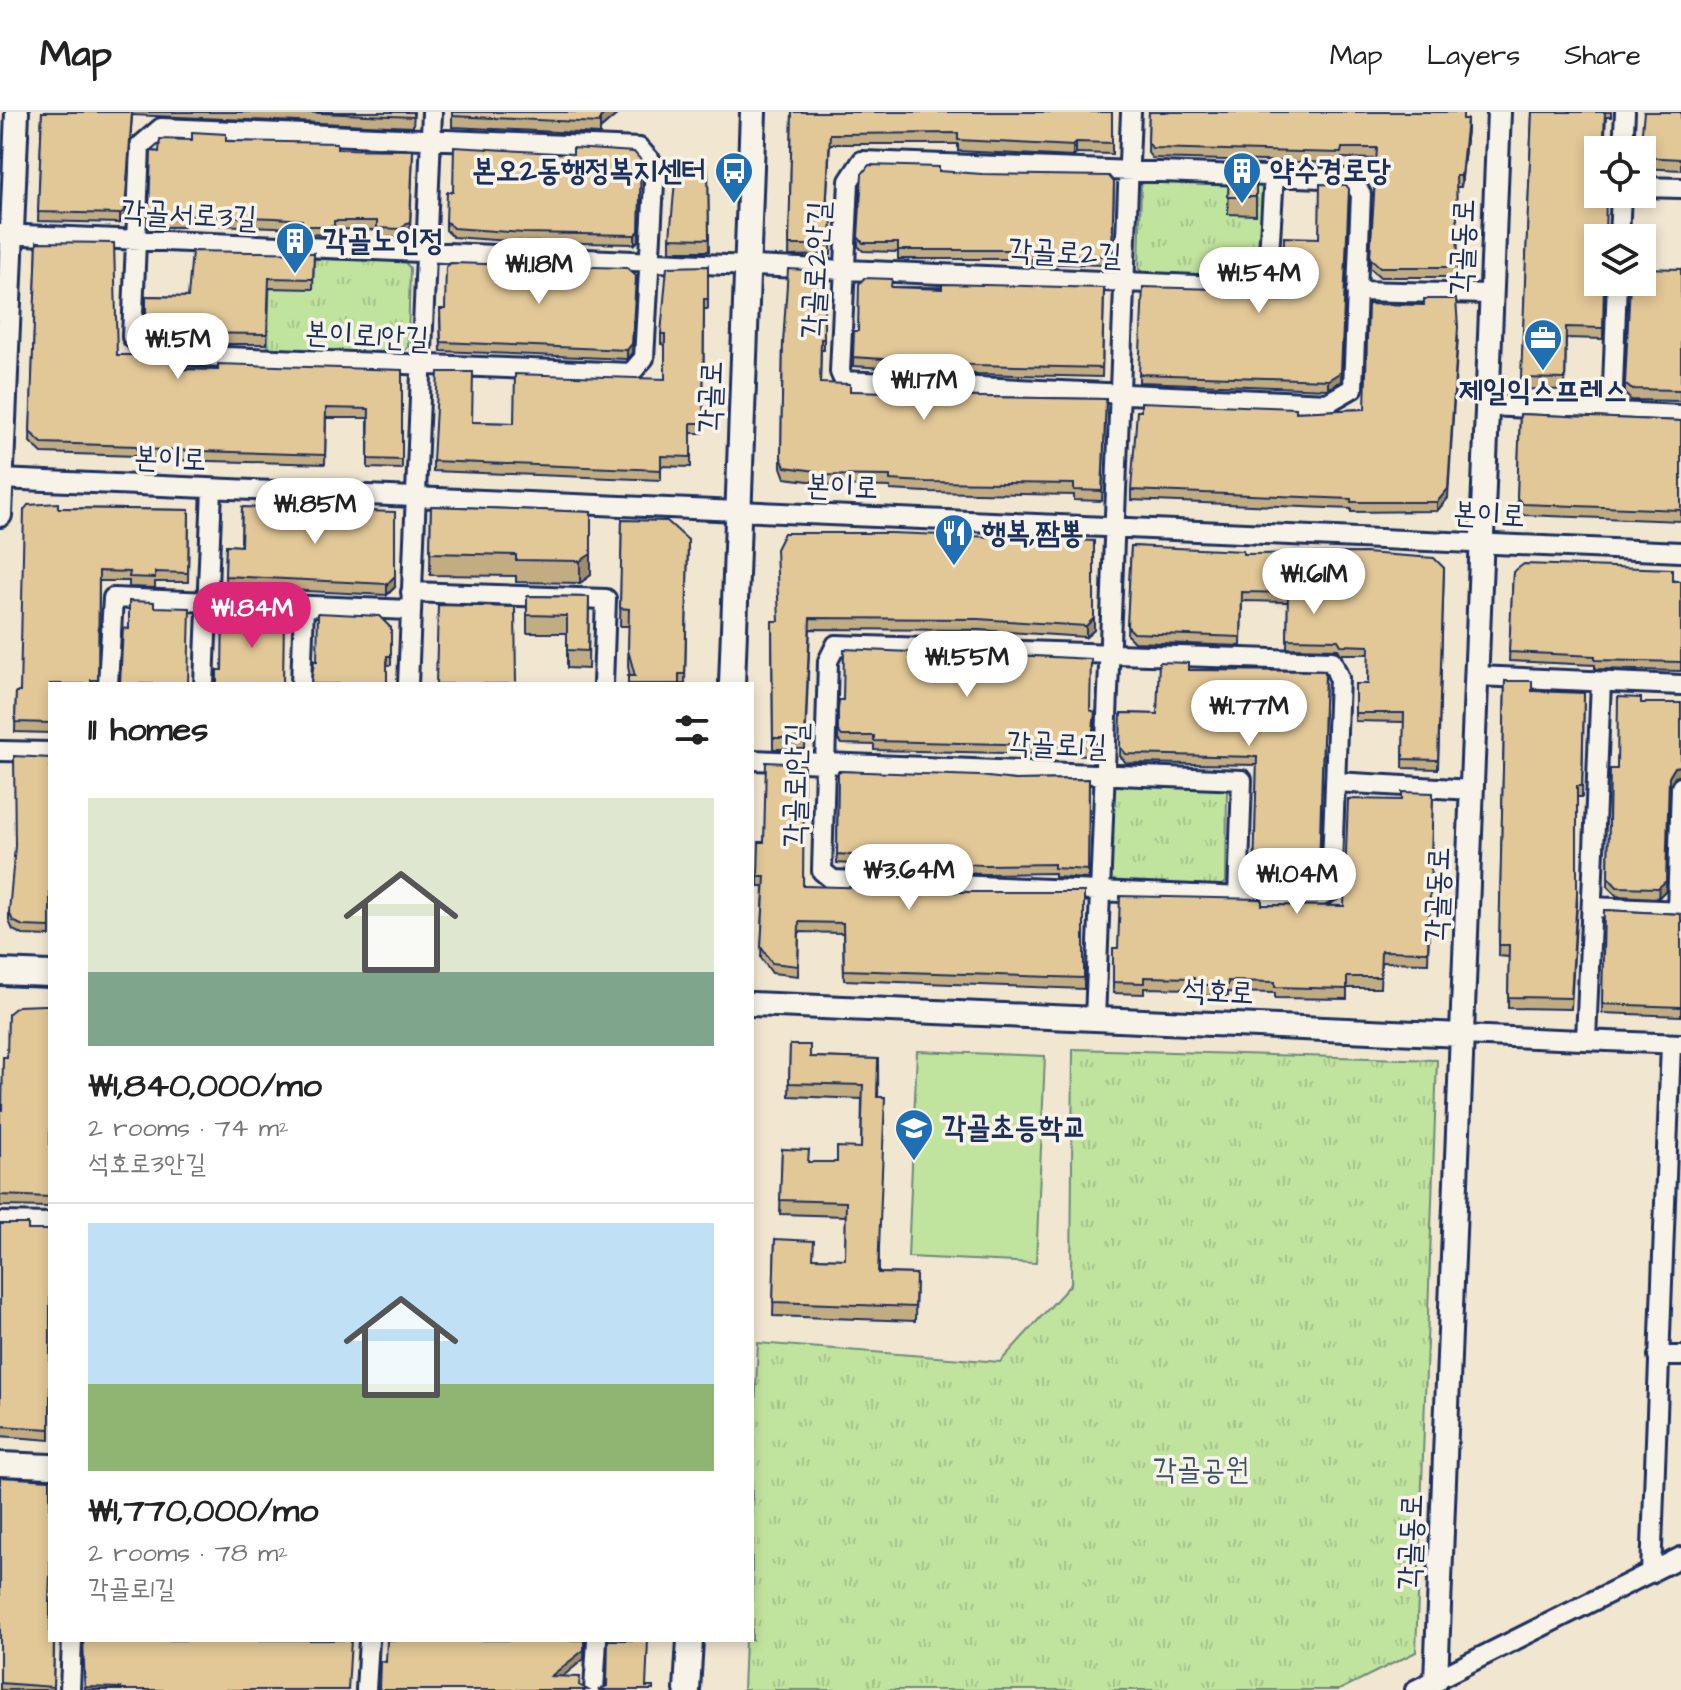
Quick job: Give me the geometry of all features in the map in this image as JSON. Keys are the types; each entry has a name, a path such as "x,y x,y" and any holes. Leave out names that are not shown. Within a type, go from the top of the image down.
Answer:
{"main road":[{"name":"각골로","path":"732,682 753,112"},
{"path":"0,972 48,974"},
{"path":"687,1690 690,1642"}],"street":[{"path":"0,515 6,234 17,112"},
{"path":"408,682 432,112"},
{"path":"1095,1019 1131,112"},
{"name":"각골동로","path":"1426,1685 1462,1035 1499,112"},
{"path":"1624,136 1625,112"},
{"name":"본이로1안길","path":"161,128 639,148 655,166 644,358 631,373 148,354 132,337 137,240 140,146 161,128"},
{"name":"각골로2안길","path":"862,161 1274,174 1351,179 1361,194 1353,388 1327,403 844,381 840,372 849,181 862,161"},
{"name":"각골로2길","path":"748,265 1267,288 1274,174"},
{"path":"1656,187 1681,188"},
{"name":"각골서로3길","path":"6,234 425,254 748,265"},
{"path":"1356,291 1490,294"},
{"path":"1612,412 1616,296"},
{"path":"1489,406 1681,415"},
{"name":"본이로","path":"1,479 1681,552"},
{"path":"204,682 212,489"},
{"path":"108,682 113,598 304,607 411,601 606,599 603,682"},
{"path":"301,682 304,607"},
{"name":"각골로1안길","path":"836,645 1109,653 1332,661 1339,678 1331,891 1314,900 1238,898 833,880 822,871 828,661 836,645"},
{"path":"1477,676 1681,685"},
{"path":"1586,1040 1601,682"},
{"path":"0,751 48,752"},
{"name":"각골로1길","path":"754,760 1242,780 1238,898"},
{"path":"1336,782 1472,790"},
{"path":"1592,907 1679,910 1681,787"},
{"name":"석호로","path":"754,1004 1676,1044"},
{"path":"1651,1573 1658,1356 1676,1044"},
{"path":"0,1222 48,1223"},
{"path":"1658,1356 1681,1356"},
{"path":"0,1464 48,1466"},
{"path":"1426,1685 1681,1557"},
{"path":"70,1690 72,1642"},
{"path":"366,1690 369,1642"},
{"path":"594,1690 597,1642"}],"green space":[{"path":"1148,177 1259,179 1265,186 1263,271 1256,278 1146,276 1139,269 1141,183"},
{"path":"270,258 404,261 410,268 408,347 402,353 268,351"},
{"path":"1118,783 1221,785 1227,792 1226,882 1219,888 1116,886 1109,880 1111,789"},
{"name":"각골공원","path":"1073,1049 1437,1060 1416,1652 1339,1690 743,1690 745,1642 754,1642 754,1434 758,1343 1000,1362 1071,1284"},
{"path":"917,1051 1045,1056 1036,1263 908,1257"}],"building":[{"path":"42,112 132,112 125,210 120,214 38,212"},
{"path":"297,112 413,112 413,117"},
{"path":"452,112 606,112 600,123 452,116"},
{"path":"792,112 1112,112 1112,143 1076,142 1073,146 958,140 958,133 830,134 826,212 832,212 831,245 789,245"},
{"path":"1149,112 1463,112 1463,119 1467,119 1461,176 1456,176 1458,267 1380,267 1370,258 1377,148 1342,148 1341,153 1152,148 1148,142"},
{"path":"1532,112 1605,112 1604,135 1607,136 1584,136 1584,208 1606,208 1605,224 1584,224 1584,296 1604,296 1603,328 1566,327 1565,379 1521,378"},
{"path":"1644,112 1681,112 1681,159 1656,158 1656,136 1641,136"},
{"path":"192,132 226,134 226,141 337,143 337,149 413,150 410,221 401,229 377,228 377,221 334,221 334,226 302,226 302,220 275,218 184,215 184,218 158,218 149,210 151,151 159,152 160,139 192,140"},
{"path":"454,147 573,154 573,148 634,152 641,160 639,231 635,235 453,228 446,221 447,192 453,192"},
{"path":"869,165 939,167 939,171 982,174 1109,176 1114,182 1112,249 1105,256 1031,254 1031,250 898,250 898,243 863,243 858,237 862,174"},
{"path":"676,169 708,169 709,239 670,238"},
{"path":"1235,174 1250,174 1250,179 1256,179 1256,197 1228,197 1229,178 1234,178"},
{"path":"1320,184 1346,185 1349,189 1341,372 1328,380 1139,374 1143,287 1218,289 1218,292 1253,293 1253,300 1283,301 1284,237 1319,238"},
{"path":"37,242 114,243 117,355 137,355 137,360 175,361 175,369 218,370 218,364 402,370 402,460 368,459 369,409 326,408 325,455 42,443 30,432"},
{"path":"192,251 314,253 313,279 269,278 267,334 153,331 146,324 146,296 188,297"},
{"path":"451,263 627,268 636,276 632,344 627,350 441,342 440,309 445,309 446,267"},
{"path":"708,266 708,299 704,299 703,423 691,423 691,457 661,456 661,470 433,461 438,372 473,372 472,422 514,423 515,374 665,379 665,334 661,334 667,267"},
{"path":"1656,268 1681,269 1681,389 1631,389 1625,384 1629,296 1656,296"},
{"path":"788,269 824,271 824,339 821,339 820,383 850,384 850,391 892,392 899,389 899,385 921,386 922,396 1106,399 1102,491 1074,490 1074,484 926,482 890,480 890,476 816,475 816,471 785,467 781,457"},
{"path":"864,278 892,279 891,287 942,289 942,284 1104,288 1102,368 975,365 853,357 854,331 858,331 859,284"},
{"path":"1424,299 1456,299 1458,327 1448,489 1437,502 1351,502 1351,499 1131,490 1137,411 1141,411 1141,402 1296,408 1296,412 1365,409 1368,304 1424,305"},
{"path":"1520,414 1681,421 1681,510 1523,504 1517,498"},
{"path":"58,503 58,508 189,510 188,573 155,572 155,578 129,577 130,572 99,571 98,680 48,682 48,723 15,722 16,692 20,692 24,510 28,505"},
{"path":"431,506 591,512 591,554 580,561 516,560 516,555 430,553"},
{"path":"242,507 395,512 395,576 387,584 225,576 226,545 241,546"},
{"path":"622,520 667,521 688,540 685,674 679,674 679,682 628,682 628,676 635,676 628,650 629,609 620,608"},
{"path":"784,533 891,533 1094,541 1094,618 1086,626 978,619 810,618 805,738 773,738 772,621 779,621 776,549"},
{"path":"1131,546 1243,551 1243,554 1365,553 1434,558 1444,568 1438,760 1403,759 1404,713 1355,713 1355,684 1368,684 1369,646 1341,645 1338,640 1287,639 1288,593 1242,592 1241,637 1134,633 1127,626"},
{"path":"1524,564 1672,569 1672,581 1681,581 1681,662 1595,660 1595,656 1509,652 1513,572"},
{"path":"527,596 589,597 588,651 567,650 567,616 527,615"},
{"path":"129,601 154,602 154,607 190,608 188,682 120,682 123,628 129,629"},
{"path":"438,605 515,607 516,682 436,682"},
{"path":"318,613 379,616 391,628 387,682 311,682 314,661 317,661"},
{"path":"223,615 284,617 283,682 217,682 217,670 222,670"},
{"path":"844,649 910,652 909,655 995,657 995,654 1091,659 1090,710 1095,712 1091,746 874,741 874,736 842,736 838,731 838,710 839,700 843,700"},
{"path":"1159,662 1188,663 1188,670 1325,671 1319,871 1313,877 1254,877 1257,757 1126,754 1120,747 1121,713 1157,714"},
{"path":"1505,681 1532,681 1532,691 1584,693 1582,786 1577,786 1577,894 1571,998 1508,997 1509,945 1499,945"},
{"path":"1618,697 1641,698 1641,703 1681,703 1681,766 1675,767 1669,777 1666,881 1658,888 1617,887 1608,877 1610,769 1617,769"},
{"path":"14,756 48,758 48,927 23,926 13,921 9,912 15,846"},
{"path":"766,762 804,764 803,886 879,888 879,892 1084,892 1084,978 844,970 843,923 799,922 798,966 772,963 761,947 765,876 758,876 759,842 764,842"},
{"path":"838,771 1015,780 1089,779 1088,870 1054,868 1054,864 983,865 837,854"},
{"path":"1402,792 1433,793 1428,952 1381,951 1380,977 1347,977 1347,989 1275,987 1275,982 1228,981 1228,985 1193,985 1194,978 1144,977 1144,983 1113,982 1113,948 1118,948 1120,896 1262,899 1262,905 1344,906 1348,799 1402,800"},
{"path":"1604,910 1681,914 1681,1007 1602,1004"},
{"path":"48,1005 48,1197 0,1195 3,1057 7,1057 8,1014 18,1006"},
{"path":"790,1045 810,1045 810,1057 878,1059 877,1097 885,1097 878,1273 916,1274 915,1307 773,1302 775,1239 814,1241 813,1258 845,1259 846,1202 780,1200 782,1149 809,1150 808,1162 837,1162 837,1147 861,1148 863,1085 789,1083"},
{"path":"0,1224 28,1224 28,1230 48,1230 48,1429 0,1426"},
{"path":"0,1477 48,1480 48,1642 54,1642 53,1687 0,1683"},
{"path":"83,1642 351,1642 348,1690 120,1690 85,1687"},
{"path":"387,1642 584,1642 584,1650 551,1676 580,1677 579,1685 588,1690 381,1690 380,1661 386,1662"},
{"path":"608,1642 648,1642 646,1687 653,1687 653,1690 598,1690 607,1686"}],"place":[{"name":"본오2동행정복지센터","path":"734,205"},
{"name":"약수경로당","path":"1242,205"},
{"name":"각골노인정","path":"295,275"},
{"name":"제일익스프레스","path":"1543,372"},
{"name":"행복,짬뽕","path":"954,567"},
{"name":"각골초등학교","path":"914,1162"}]}
